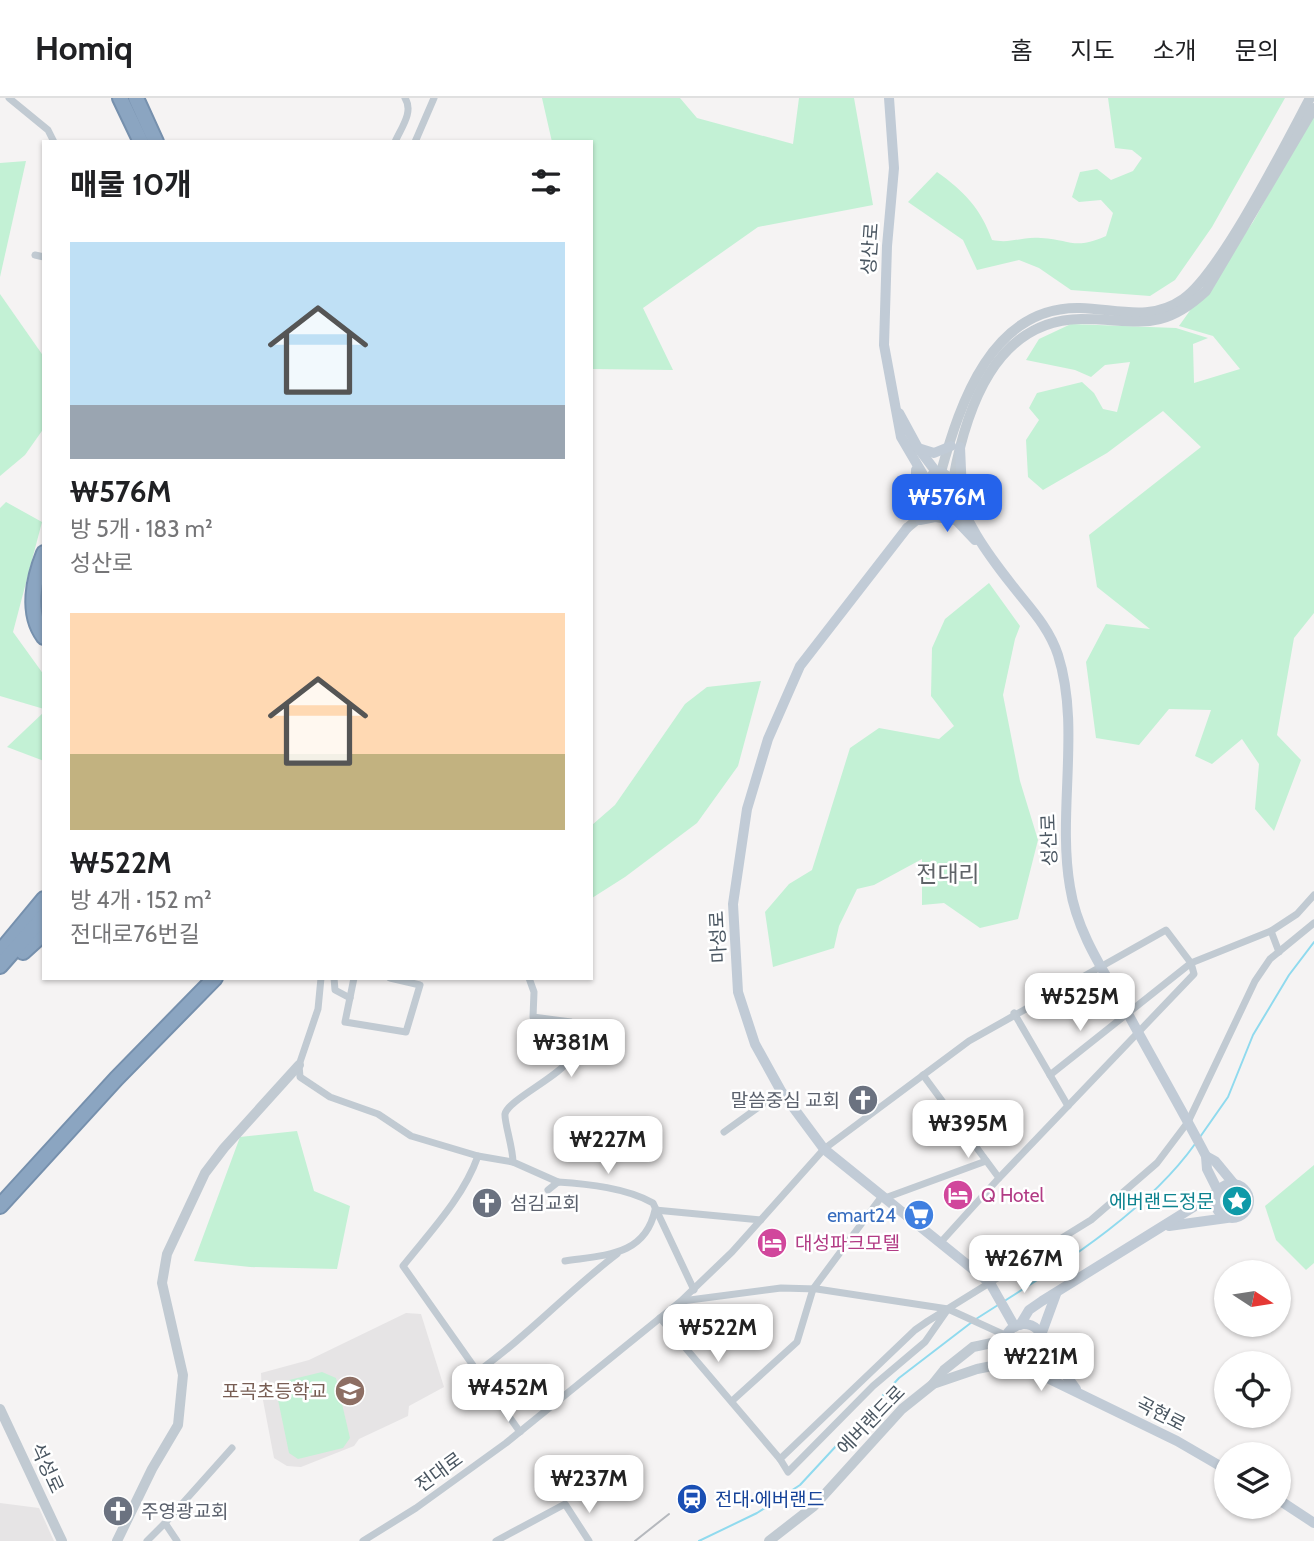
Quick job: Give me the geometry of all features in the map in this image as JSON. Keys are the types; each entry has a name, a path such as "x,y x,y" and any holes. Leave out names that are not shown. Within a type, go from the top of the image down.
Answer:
{"highway":[{"path":"120,98 140,140"},
{"path":"136,98 155,140"},
{"path":"42,559 33,586 34,613 42,632"},
{"path":"0,952 42,902"},
{"path":"0,966 42,918"},
{"path":"0,976 42,935"},
{"path":"0,1192 200,980"},
{"path":"0,1206 116,1079 213,980"}],"main road":[{"name":"성산로","path":"889,98 894,168 883,321 893,402 901,437 916,467"},
{"path":"893,402 918,449 939,473 953,484 972,530 982,546"},
{"path":"918,449 934,453 955,447 961,488 972,530"},
{"path":"916,467 933,497 943,499 956,520 982,546"},
{"path":"916,467 919,483 918,516 956,520"},
{"path":"928,486 939,473"},
{"path":"943,499 953,484"},
{"name":"마성로","path":"907,528 800,666 768,739 747,809 733,904 738,992 755,1044 781,1091 824,1149 992,1285"},
{"name":"성산로","path":"982,546 1040,619 1057,653 1067,689 1065,836 1070,888 1079,921 1100,966 1206,1156"},
{"path":"1163,1228 1244,1214 1249,1201 1244,1189 1234,1184 1215,1161 1206,1156"},
{"path":"1206,1156 1207,1169 1217,1192 1217,1211 1227,1219"},
{"path":"1012,1332 1029,1310 1163,1228 1182,1212 1234,1184"},
{"path":"992,1285 1009,1315 1012,1332 1008,1352 1020,1361 1039,1355 1056,1294"},
{"path":"1012,1332 1034,1327 1078,1391"},
{"name":"곡현로","path":"1020,1361 1035,1372 1177,1441 1214,1462"},
{"path":"1291,1508 1314,1523"}],"street":[{"path":"9,98 48,130 53,140"},
{"path":"396,140 408,117 409,105 405,98"},
{"path":"416,140 434,98"},
{"path":"953,484 955,447 965,398 982,365 1002,341 1026,322 1058,310 1079,308 1145,314 1165,309 1199,286 1249,207 1310,98"},
{"path":"939,473 955,447 987,372 1022,336 1042,325 1063,320 1146,323 1188,307 1206,291 1314,108"},
{"path":"35,255 42,257"},
{"path":"918,516 928,486"},
{"path":"907,528 918,516 943,499"},
{"path":"1050,1075 1191,963 1271,931 1297,914 1314,895"},
{"path":"780,1459 915,1330 992,1285 1091,1220 1157,1163 1189,1124 1248,994 1261,972 1279,952 1314,923"},
{"name":"전대로","path":"363,1541 416,1508 520,1432 681,1301 761,1220 824,1149 923,1075 1014,1013 1166,930 1191,963"},
{"path":"1271,931 1279,952"},
{"path":"941,1242 1194,974 1191,963"},
{"path":"321,980 318,1009 299,1065 300,1077 330,1097 363,1106 411,1136 478,1156 513,1161 558,1182 637,1197 653,1203 694,1290"},
{"path":"334,980 335,990 350,998"},
{"path":"354,980 345,1022 406,1032 419,985 398,980"},
{"path":"513,1161 513,1145 505,1112 513,1102 536,1090 568,1063 572,1047 571,1022 533,1017 534,992 530,980"},
{"path":"1014,1013 1068,1106"},
{"path":"117,1541 152,1469 178,1425 183,1375 162,1283 167,1254 205,1173 223,1148 299,1065"},
{"path":"923,1075 999,1178"},
{"path":"724,1132 781,1091"},
{"path":"478,1156 472,1172 448,1209 403,1266 520,1432"},
{"path":"732,1401 797,1342 813,1289 884,1197 986,1161"},
{"path":"548,1190 558,1182"},
{"path":"477,1372 507,1350 570,1291 620,1251 641,1240 651,1226 655,1209"},
{"path":"655,1209 761,1220"},
{"path":"565,1261 620,1251"},
{"path":"681,1301 781,1288 813,1289 948,1309 987,1329 1012,1332"},
{"path":"660,1318 756,1428 788,1472 873,1386 925,1342 948,1309"},
{"name":"에버랜드로","path":"769,1541 814,1506 902,1409 944,1370 973,1347 1012,1332"},
{"path":"932,1384 977,1369 1020,1361"},
{"name":"석성로","path":"0,1409 62,1541"},
{"path":"148,1541 232,1448"},
{"path":"495,1541 565,1504 589,1541"},
{"path":"165,1523 177,1541"}],"shaded area":[{"name":"포곡초등학교","path":"406,1313 421,1314 444,1387 409,1406 408,1416 359,1439 354,1446 301,1467 287,1466 274,1458 262,1395 261,1373 309,1360"},
{"path":"0,1503 39,1508 54,1541 0,1541"}],"green space":[{"path":"542,98 680,98 697,118 793,144 799,98 854,98 873,205 758,227 643,308 673,370 593,369 593,140 552,140"},
{"path":"1108,98 1285,98 1212,227 1175,280 1150,296 1071,290 1039,268 1019,260 977,270 963,240 908,202 937,172 970,202 983,219 992,240 1035,238 1087,243 1106,236 1113,213 1101,200 1079,202 1072,197 1080,172 1097,169 1111,180 1133,171 1142,158 1132,150 1115,148"},
{"path":"1314,112 1314,613 1294,638 1277,735 1301,760 1274,831 1255,809 1259,764 1242,739 1212,764 1195,756 1211,710 1169,709 1139,745 1096,738 1086,662 1106,624 1150,629 1097,587 1089,535 1201,447 1163,411 1107,453 1043,490 1028,477 1026,440 1039,420 1029,408 1037,393 1082,382 1094,393 1103,409 1117,412 1130,362 1105,365 1091,377 1075,370 1026,360 1039,339 1071,324 1176,328 1208,338 1193,344 1194,383 1240,369 1213,336 1179,326 1253,222"},
{"path":"26,161 0,277 0,163"},
{"path":"0,294 42,354 42,431 25,455 0,476"},
{"path":"6,502 42,522 13,632 42,672 42,708 0,696 0,508"},
{"path":"989,583 1020,626 1003,695 1020,781 1038,840 1018,919 980,928 944,903 922,905 922,859 874,885 857,889 839,926 834,948 773,967 765,912 789,884 812,870 850,748 879,728 939,739 954,726 931,696 932,648 945,619"},
{"path":"761,681 738,766 697,823 593,897 593,824 615,805 685,704 707,687"},
{"path":"42,714 42,760 7,747"},
{"path":"297,1131 314,1191 350,1206 337,1269 250,1267 194,1261 240,1137"},
{"path":"1314,1165 1314,1263 1306,1270 1276,1240 1265,1206"},
{"path":"322,1372 336,1378 350,1438 343,1448 298,1459 289,1453 276,1390 285,1381"}],"waterway":[{"path":"1200,1137 1228,1097 1253,1035 1289,975 1314,942"},
{"path":"1006,1300 1057,1267 1133,1210 1177,1167 1195,1144"},
{"path":"976,1319 998,1305"},
{"path":"699,1541 757,1513 800,1485 899,1378 972,1322"}],"tram line":[{"path":"635,1541 669,1514"}],"place":[{"name":"말씀중심 교회","path":"863,1100"},
{"name":"Q Hotel","path":"958,1195"},
{"name":"에버랜드정문","path":"1237,1201"},
{"name":"섬김교회","path":"487,1203"},
{"name":"emart24","path":"919,1215"},
{"name":"대성파크모텔","path":"772,1243"},
{"name":"포곡초등학교","path":"350,1391"},
{"name":"전대·에버랜드","path":"692,1499"},
{"name":"주영광교회","path":"118,1511"}],"district":[{"name":"전대리","path":"948,874"}]}
